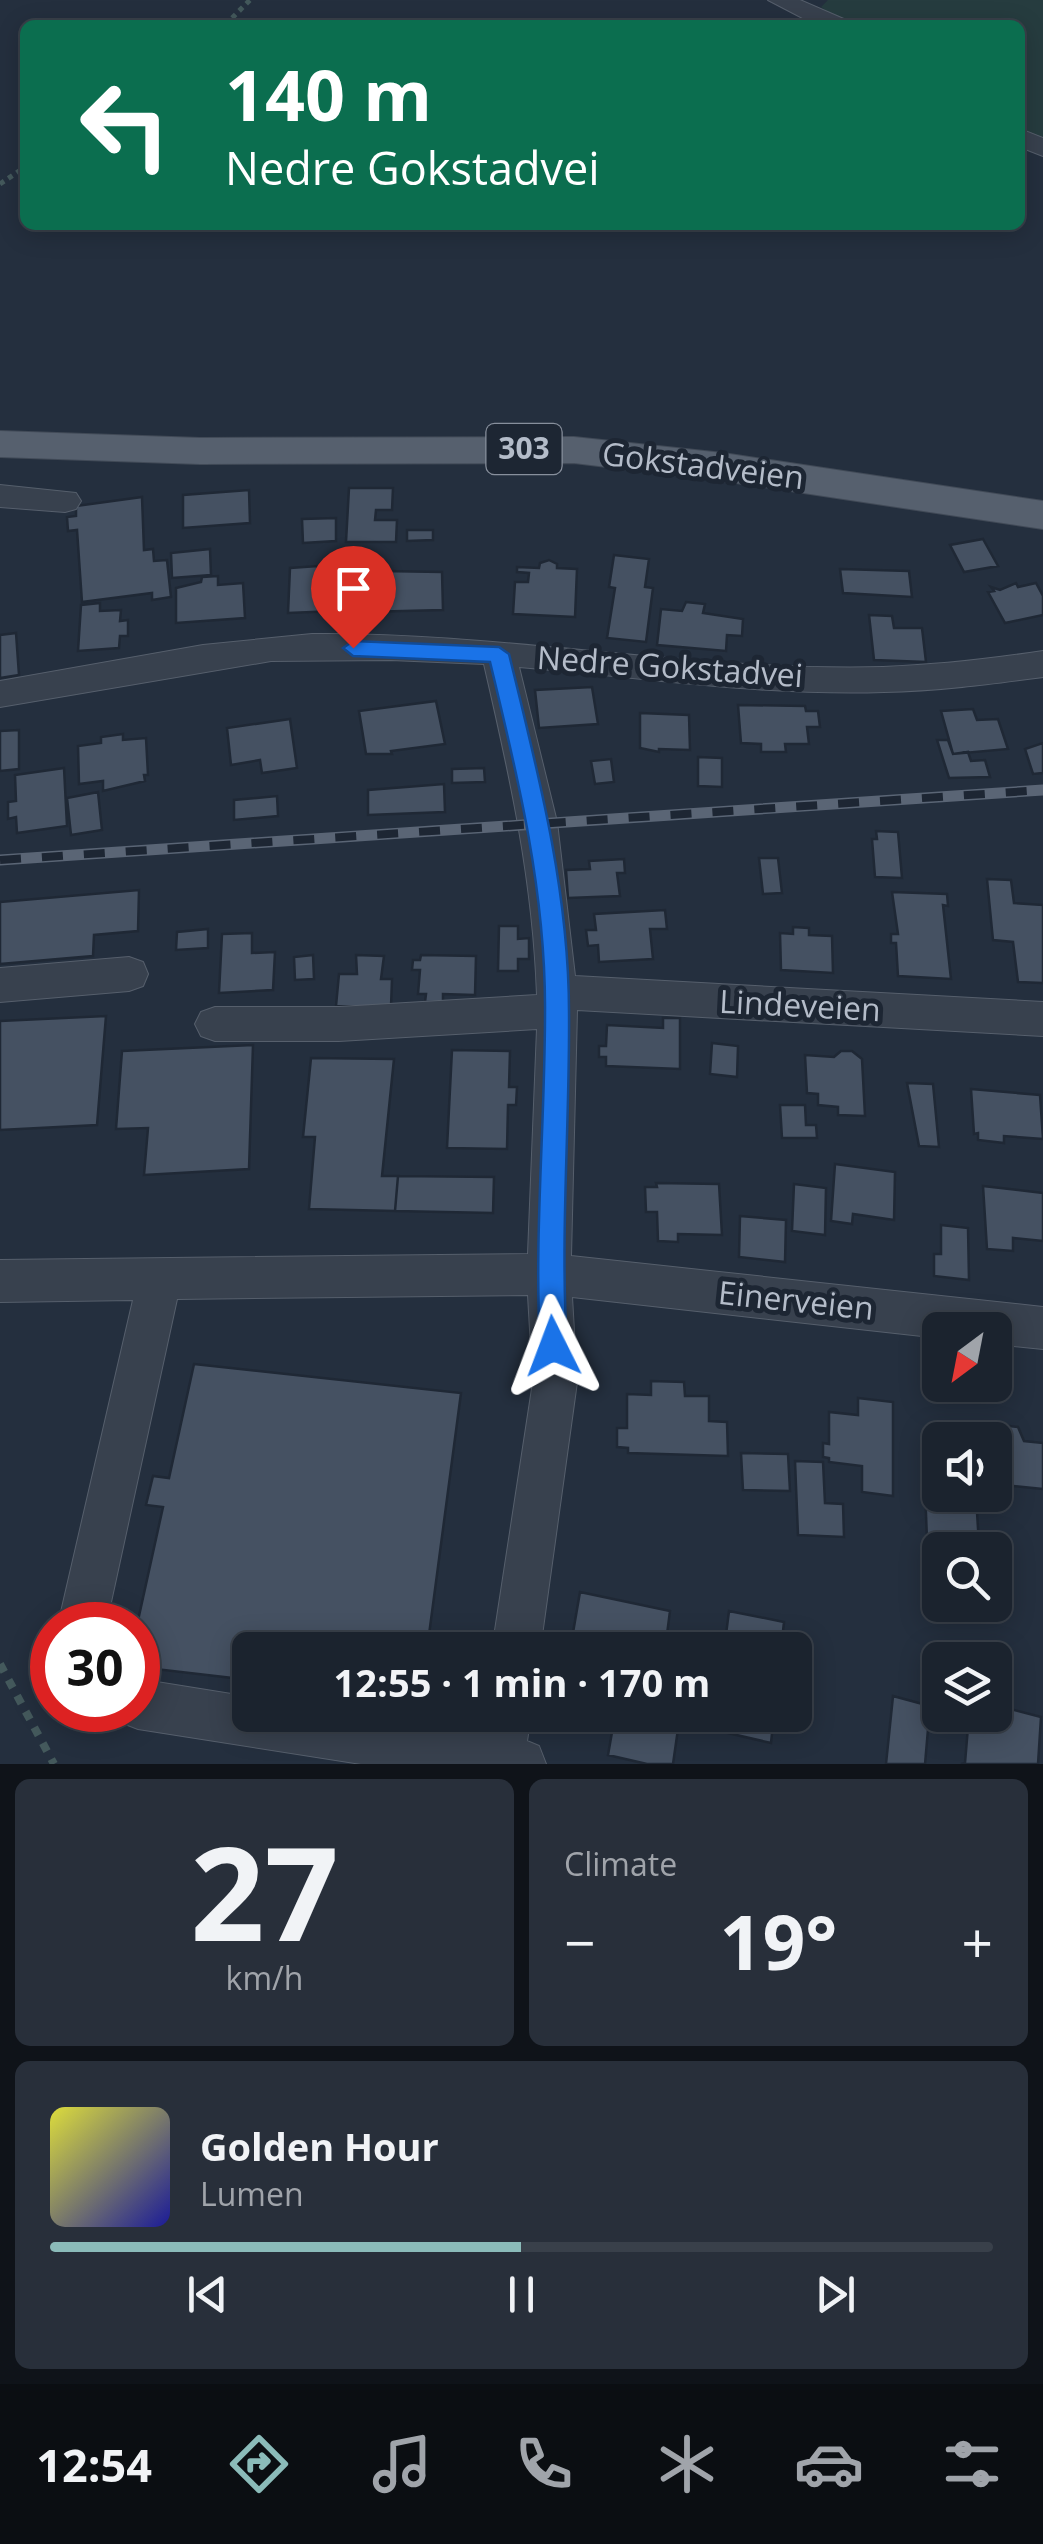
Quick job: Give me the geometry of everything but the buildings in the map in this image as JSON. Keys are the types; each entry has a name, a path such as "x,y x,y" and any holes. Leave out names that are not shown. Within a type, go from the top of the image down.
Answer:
{"main road":[{"name":"Gokstadveien","path":"0,444 200,451 574,450 723,467 1043,516"}],"street":[{"path":"780,0 826,20"},
{"path":"0,496 64,500"},
{"name":"Nedre Gokstadvei","path":"0,694 236,652 392,648 868,679 955,677 1043,664"},
{"path":"499,654 540,822 557,1002 549,1274 555,1382 519,1632"},
{"path":"0,984 129,974"},
{"name":"Lindeveien","path":"215,1024 339,1024 557,1002 1043,1019"},
{"name":"Einerveien","path":"0,1281 549,1274 1043,1328"},
{"path":"87,1602 160,1278"},
{"path":"160,1709 506,1751"}],"path":[{"path":"230,20 250,0"},
{"path":"0,1664 54,1764"}],"green space":[{"path":"828,0 1043,0 1043,148 1025,139 1025,20 838,20 821,7"}],"railway":[{"path":"0,860 1043,790"}],"route":[{"path":"353,648 499,654 540,822 554,940 558,1011 549,1274 553,1346"}]}
